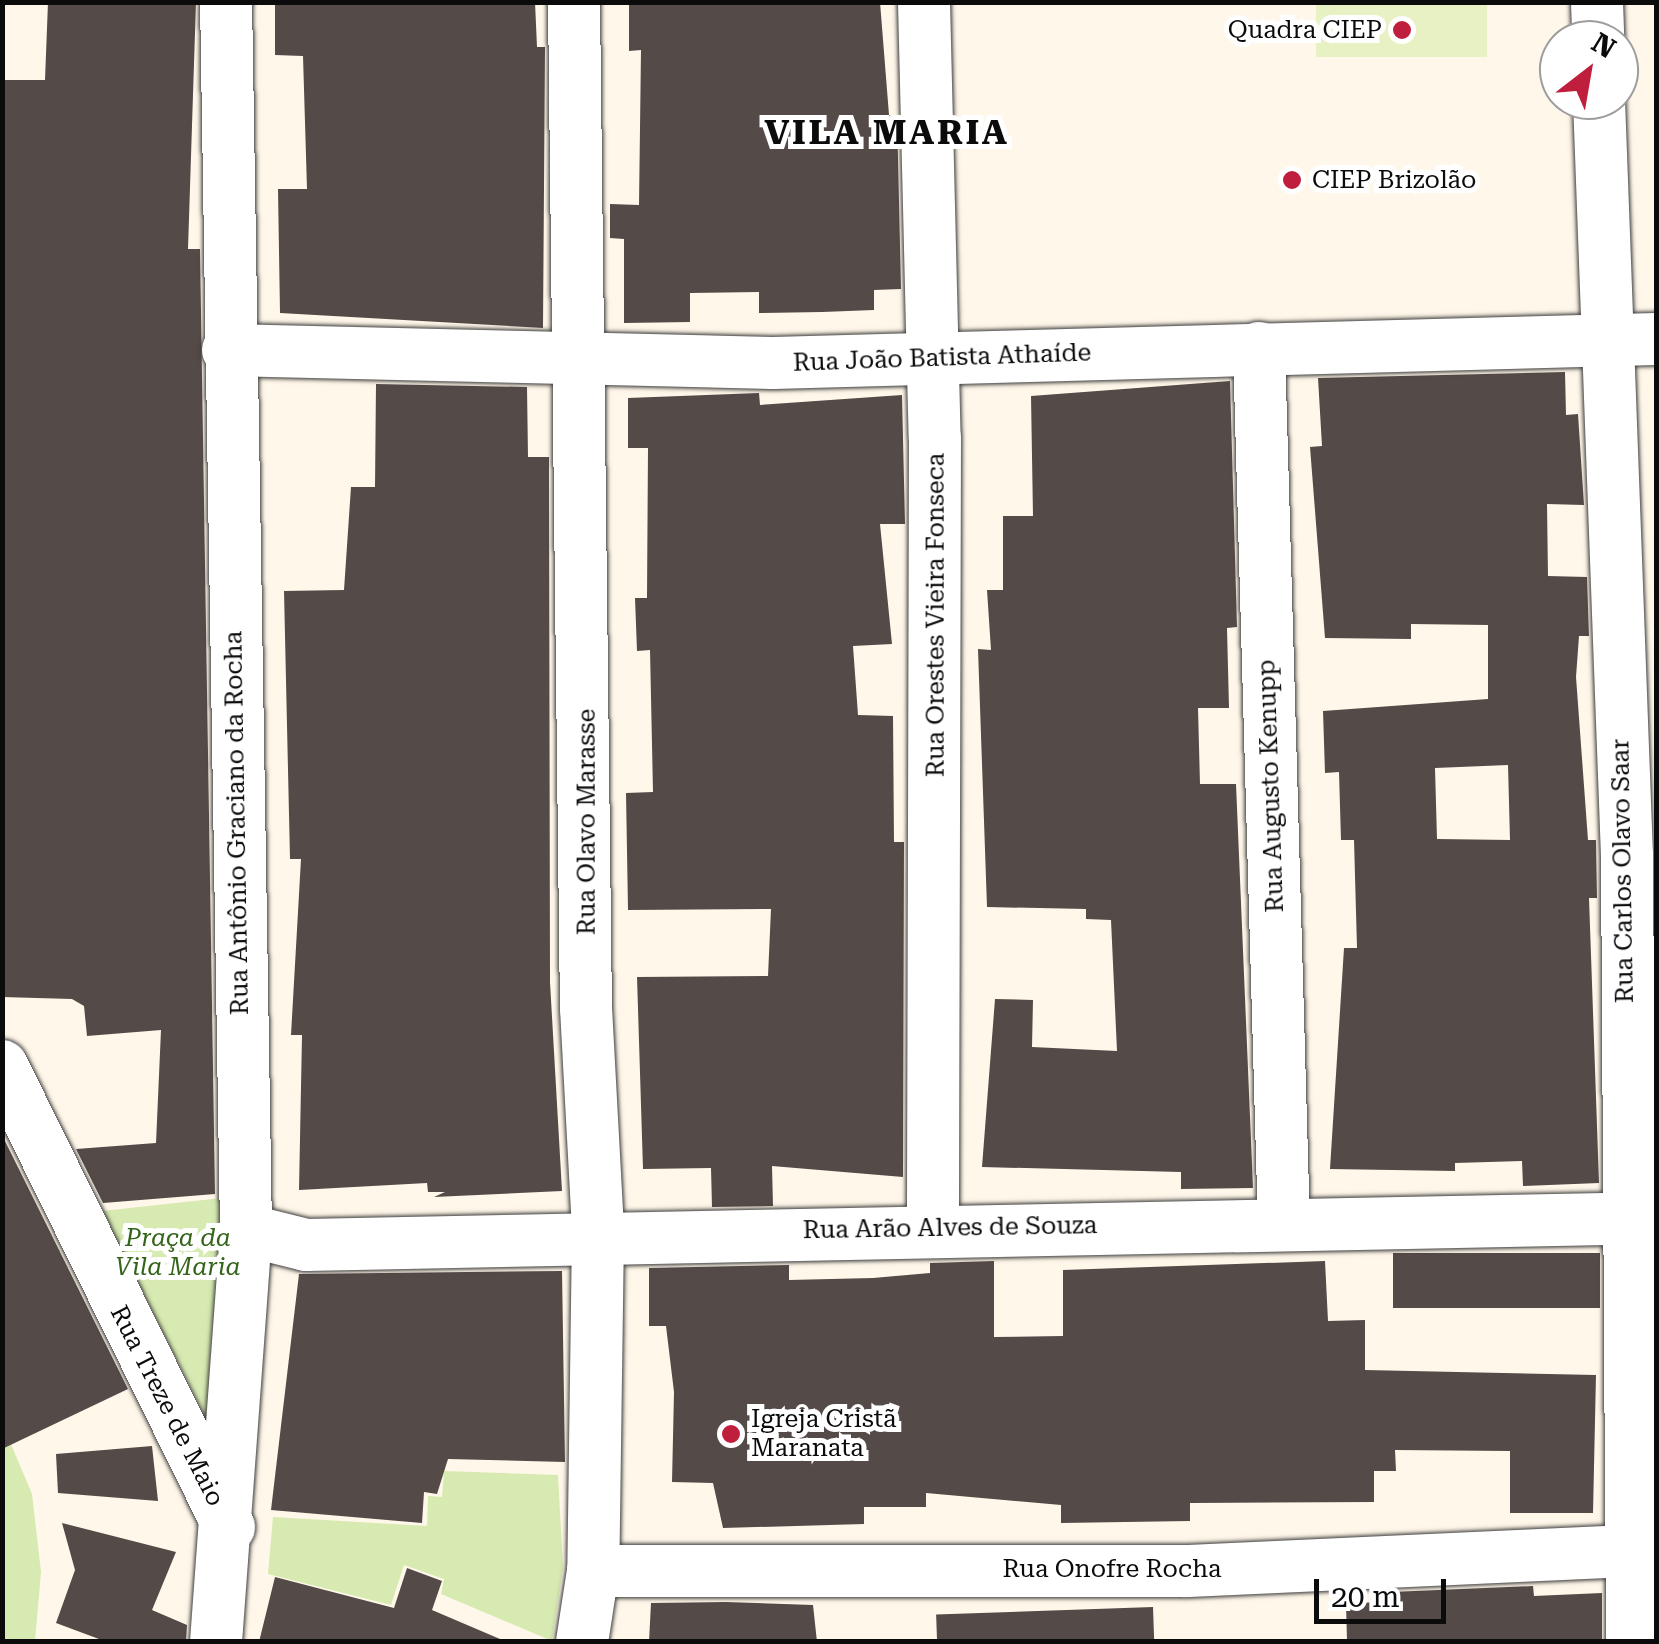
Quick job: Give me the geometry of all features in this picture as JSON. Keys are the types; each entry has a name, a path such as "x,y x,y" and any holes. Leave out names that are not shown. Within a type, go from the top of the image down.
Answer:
{"street":[{"name":"Rua Antônio Graciano da Rocha","path":"216,1642 229,1529 246,1230 228,350 226,2"},
{"name":"Rua Olavo Marasse","path":"574,2 575,363 598,1233 593,1572 582,1642"},
{"name":"Rua Orestes Vieira Fonseca","path":"924,2 931,361 933,1227"},
{"name":"Rua Carlos Olavo Saar","path":"1599,120 1602,340 1642,1218 1630,1551 1632,1642"},
{"name":"Rua João Batista Athaíde","path":"228,350 575,363 931,361 1656,338"},
{"name":"Rua Augusto Kenupp","path":"1259,348 1284,1225"},
{"name":"Rua Treze de Maio","path":"2,1066 229,1529"},
{"name":"Rua Arão Alves de Souza","path":"246,1230 306,1245 598,1233 1642,1218"},
{"name":"Rua Onofre Rocha","path":"593,1572 1187,1571 1630,1551"}],"green space":[{"name":"Quadra CIEP","path":"1316,3 1487,3 1487,57 1316,57"},
{"name":"Praça da Vila Maria","path":"231,1197 217,1439 102,1211"},
{"path":"2,1423 32,1494 41,1572 35,1641 3,1641"},
{"path":"444,1471 558,1475 563,1568 552,1641 441,1594 444,1579 404,1565 391,1605 268,1574 273,1517 427,1526 428,1496 442,1497"}],"building":[{"path":"48,2 196,2 188,249 200,249 215,1194 103,1203 76,1149 156,1143 161,1030 87,1036 84,1006 72,999 2,997 2,80 45,80"},
{"path":"275,2 535,2 537,47 545,47 543,328 280,313 278,189 307,189 303,56 275,55"},
{"path":"629,2 880,2 889,115 897,115 901,289 874,290 874,310 822,312 759,313 759,292 690,293 690,322 624,323 624,239 610,238 610,204 639,205 641,50 629,51"},
{"path":"1565,372 1566,415 1578,414 1584,505 1547,504 1548,576 1587,577 1589,636 1579,636 1576,677 1588,840 1596,840 1597,898 1589,898 1599,1183 1523,1186 1522,1161 1455,1163 1455,1171 1330,1169 1344,948 1357,948 1354,840 1341,840 1339,772 1325,773 1323,711 1488,699 1488,625 1411,624 1411,639 1325,638 1310,447 1322,446 1318,378","holes":["1508,765 1510,840 1437,839 1435,768"]},
{"path":"1230,381 1237,627 1227,628 1229,708 1198,708 1200,784 1236,784 1253,1188 1181,1189 1181,1172 982,1167 995,999 1033,1000 1032,1047 1117,1051 1111,920 1086,919 1086,909 987,907 978,649 991,650 987,590 1003,590 1003,516 1033,516 1031,396"},
{"path":"376,384 527,387 528,457 549,457 550,982 562,1191 434,1197 445,1192 428,1192 427,1183 299,1190 302,1035 291,1035 301,859 290,859 284,591 344,590 351,487 375,487"},
{"path":"759,393 760,405 902,395 905,524 880,524 892,644 853,646 858,715 893,716 894,842 904,842 903,1177 772,1166 773,1206 712,1207 711,1168 643,1169 637,977 768,976 771,909 628,910 626,793 653,792 650,650 637,651 635,598 647,598 648,448 628,448 628,398"},
{"path":"2,1135 128,1389 2,1449"},
{"path":"1393,1253 1600,1253 1600,1308 1393,1308"},
{"path":"994,1261 994,1337 1063,1336 1063,1270 1325,1261 1328,1321 1365,1320 1365,1370 1596,1375 1593,1513 1510,1513 1510,1451 1395,1450 1396,1471 1374,1471 1374,1502 1190,1503 1190,1521 1061,1523 1061,1505 926,1493 926,1507 864,1507 864,1524 723,1528 713,1483 672,1482 674,1392 666,1326 649,1326 649,1268 789,1265 789,1280 930,1273 930,1263"},
{"path":"562,1271 565,1462 448,1459 437,1494 424,1492 422,1523 271,1510 299,1274"},
{"path":"152,1446 158,1501 58,1493 56,1454"},
{"path":"62,1523 176,1552 152,1610 187,1625 186,1642 107,1642 56,1623 75,1570"},
{"path":"407,1568 442,1581 432,1610 507,1642 259,1642 275,1577 394,1608"},
{"path":"1533,1586 1534,1596 1602,1593 1602,1642 1347,1641 1346,1603 1391,1602 1391,1592"},
{"path":"651,1603 813,1605 817,1642 649,1642"},
{"path":"1153,1607 1154,1642 937,1642 936,1615"}],"place":[{"name":"Quadra CIEP","path":"1402,30"},
{"name":"CIEP Brizolão","path":"1292,180"},
{"name":"Igreja Cristã Maranata","path":"731,1434"}],"district":[{"name":"VILA MARIA","path":"887,133"}]}
